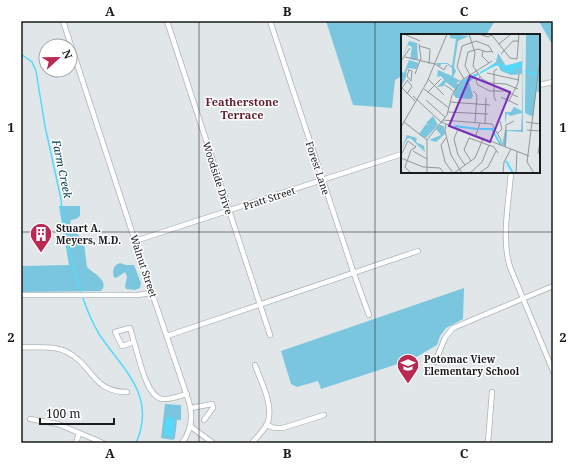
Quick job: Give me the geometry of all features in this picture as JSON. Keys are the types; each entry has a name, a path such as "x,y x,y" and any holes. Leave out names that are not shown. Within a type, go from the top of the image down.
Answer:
{"street":[{"name":"Walnut Street","path":"63,21 191,408 190,426 182,443"},
{"name":"Woodside Drive","path":"166,21 270,335"},
{"name":"Forest Lane","path":"270,21 322,181 369,315"},
{"path":"540,85 553,82"},
{"name":"Pratt Street","path":"135,241 401,154"},
{"path":"511,173 506,249 510,267 553,371"},
{"path":"167,336 418,252"},
{"path":"435,362 445,338 453,328 553,286"},
{"path":"21,295 137,295 152,293"},
{"path":"134,342 122,346 116,332 130,328 149,388 153,394 160,398 166,399 186,394"},
{"path":"21,347 54,348 66,351 77,358 101,385 112,391 127,392"},
{"path":"252,443 266,425 269,419 270,408 255,365"},
{"path":"488,443 492,392"},
{"path":"191,408 212,404 213,408 204,420"},
{"path":"266,425 277,428 287,427 324,415"},
{"path":"30,419 54,423 103,443"},
{"path":"190,426 213,443"},
{"path":"76,443 79,433"}],"shaded area":[{"path":"326,21 495,21 487,34 401,34 401,77 395,80 392,108 353,105"},
{"path":"536,21 553,21 553,46 540,23"},
{"path":"59,206 80,206 80,216 71,220 70,225 84,243 87,267 100,278 104,284 101,291 21,292 21,266 69,265"},
{"path":"120,263 134,265 141,283 140,288 135,290 126,289 125,286 127,277 125,272 116,278 114,277 114,268"},
{"path":"464,288 463,319 446,328 440,336 437,345 413,359 321,389 318,381 297,387 291,384 281,351"},
{"path":"165,404 181,405 181,420 177,420 175,438 173,440 161,438"},
{"path":"166,417 174,418 172,436 164,435"}],"waterway":[{"name":"Farm Creek","path":"21,54 32,62 36,71 45,126 61,199 64,233 81,291"},
{"name":"Farm Creek","path":"83,298 99,334 127,372 140,397 142,411 141,426 136,443"}],"place":[{"name":"Stuart A. Meyers, M.D.","path":"41,254"},
{"name":"Potomac View Elementary School","path":"408,384"}],"district":[{"name":"Featherstone Terrace","path":"242,108"}]}
